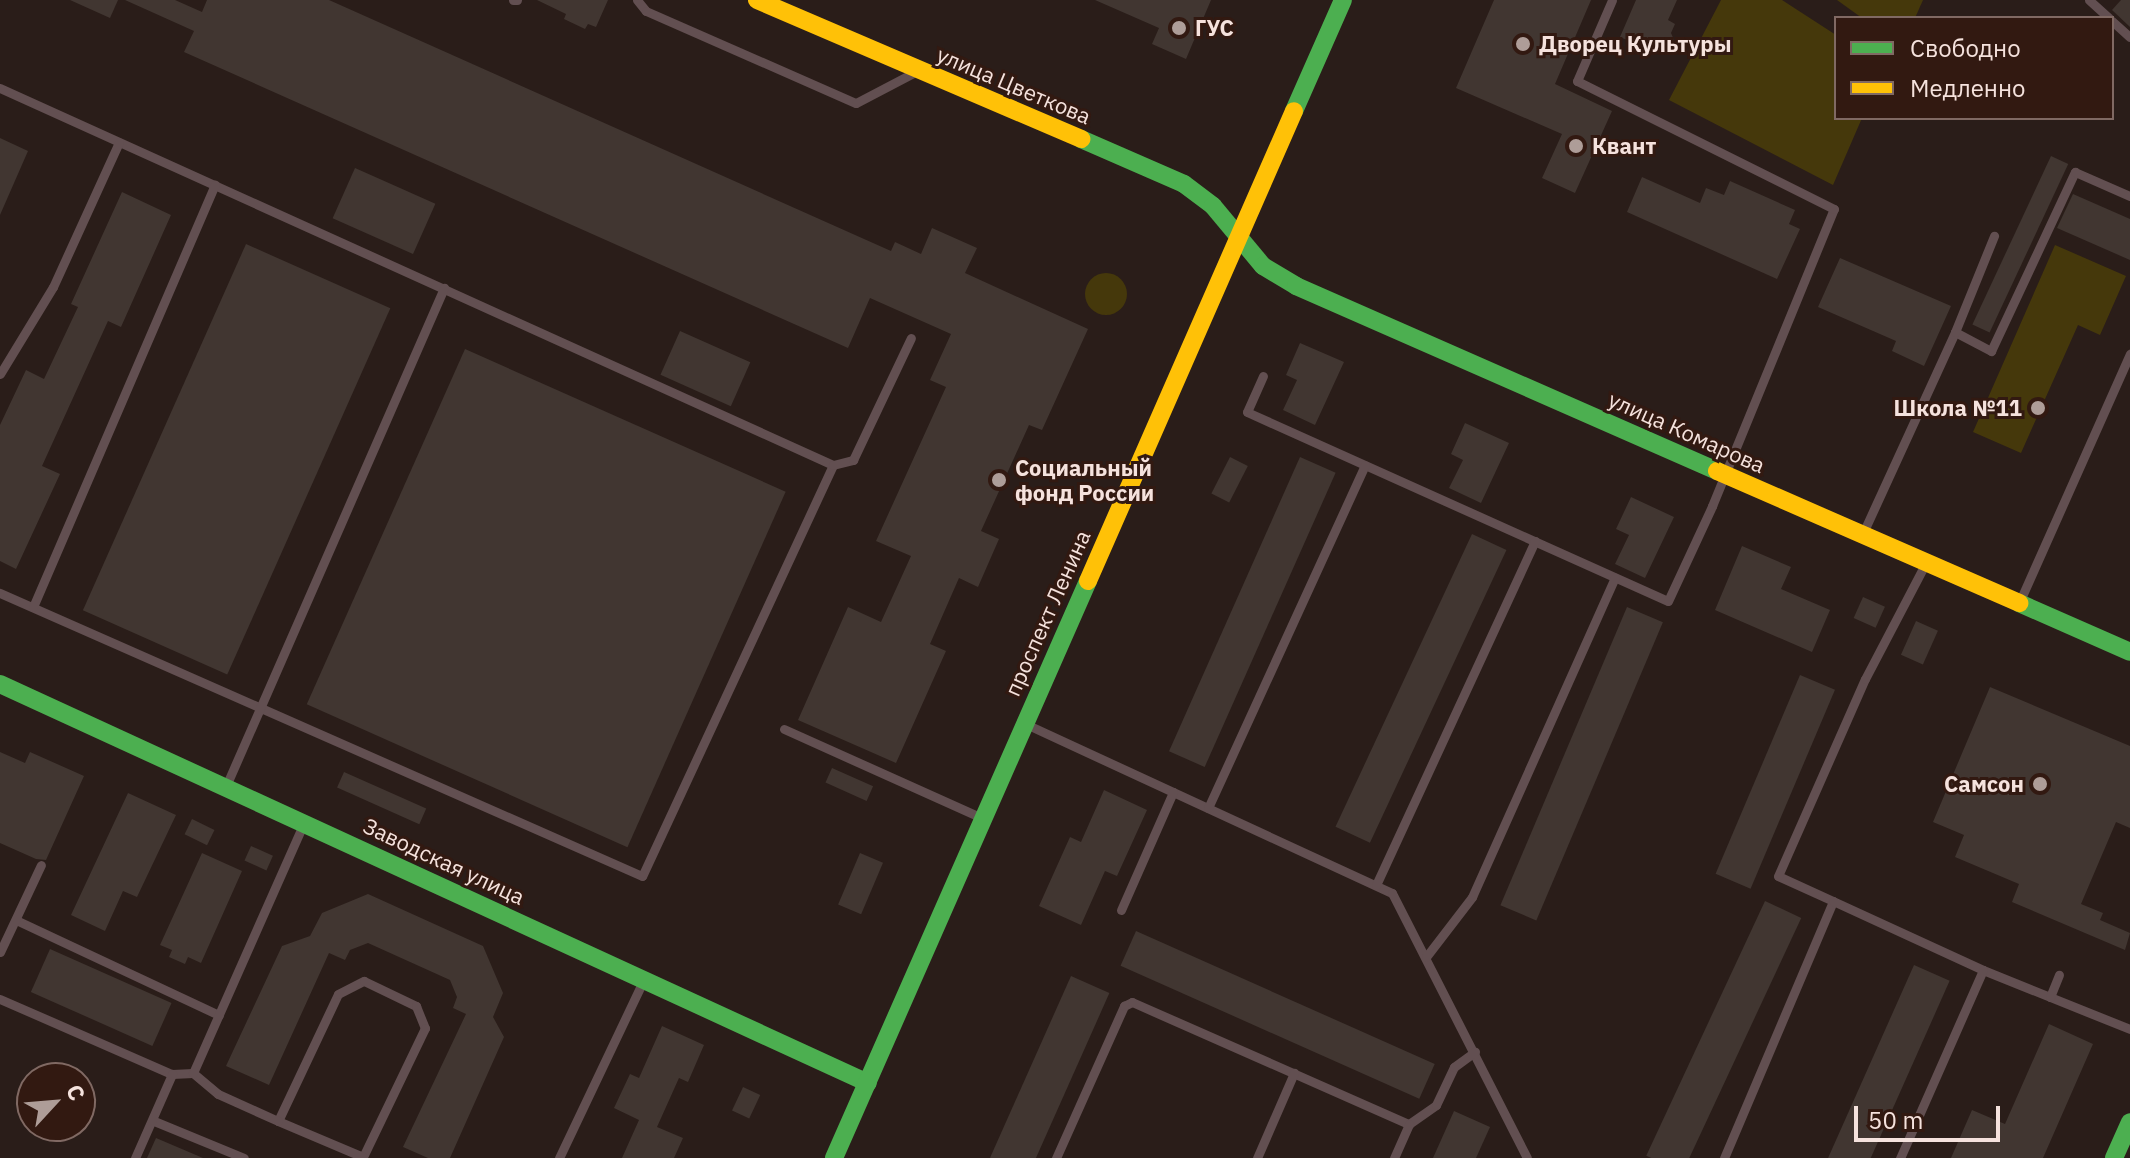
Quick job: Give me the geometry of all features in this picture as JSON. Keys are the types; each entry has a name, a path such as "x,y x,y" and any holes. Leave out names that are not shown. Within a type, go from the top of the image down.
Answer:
{"street":[{"name":"улица Цветкова","path":"757,0 1184,184 1213,206 1239,234"},
{"name":"проспект Ленина","path":"834,1158 1343,0"},
{"name":"улица Комарова","path":"1239,234 1263,266 1296,286 2130,652"},
{"name":"Заводская улица","path":"0,684 868,1083"},
{"path":"2114,1158 2130,1122"}],"lane":[{"path":"637,0 646,11 856,103 919,70"},
{"path":"1263,376 1247,412 1668,601 1724,475 1834,209 1577,81 1612,0"},
{"path":"2089,0 2107,16"},
{"path":"2114,23 2130,37"},
{"path":"0,88 833,465 853,460 911,338"},
{"path":"0,374 53,287 119,142"},
{"path":"1955,332 1991,351 2075,172 2130,196"},
{"path":"33,607 215,185"},
{"path":"1863,533 1955,332 1994,236"},
{"path":"226,786 444,288"},
{"path":"2018,605 2130,354"},
{"path":"0,593 642,876 833,465"},
{"path":"1208,808 1365,465"},
{"path":"1376,885 1535,541"},
{"path":"1925,563 1865,679 1778,876 1983,970 2130,1029"},
{"path":"1426,957 1472,897 1615,577"},
{"path":"1025,724 1392,893 1527,1158"},
{"path":"784,729 983,818"},
{"path":"1121,910 1173,792"},
{"path":"193,1073 305,822"},
{"path":"0,952 41,865"},
{"path":"1724,1158 1833,901"},
{"path":"16,920 219,1015"},
{"path":"1900,1158 1983,970"},
{"path":"2050,997 2059,975"},
{"path":"0,999 172,1074 193,1073 218,1094 278,1121 364,1158 425,1028 416,1006 364,981 338,994 278,1121"},
{"path":"559,1158 643,981"},
{"path":"1056,1158 1124,1006 1132,1002 1409,1124"},
{"path":"1394,1158 1409,1124 1436,1105 1454,1067 1475,1052"},
{"path":"1257,1158 1294,1073"},
{"path":"135,1158 154,1121 172,1074"},
{"path":"154,1121 244,1158"}],"shaded area":[{"path":"1721,0 1782,0 1834,34 1834,120 1861,120 1833,185 1669,100"},
{"path":"1837,0 1923,0 1916,16 1859,16"},
{"path":"2055,245 2126,276 2100,335 2078,325 2021,453 1973,432"},
{"path":"1106,273 1121,279 1127,294 1121,309 1106,315 1091,309 1085,294 1091,279"}],"building":[{"path":"70,0 118,0 110,18"},
{"path":"125,0 175,0 202,12 207,0 329,0 891,251 895,242 921,254 932,228 977,248 965,273 1088,329 1042,430 1029,425 981,531 999,539 978,587 959,578 930,644 946,651 896,763 798,720 848,607 881,622 911,556 876,541 946,387 930,380 951,334 870,298 848,348 184,52 194,31"},
{"path":"537,0 608,0 596,27 588,24 585,29 564,19 566,14"},
{"name":"ГУС","path":"1095,0 1211,0 1186,59 1152,44 1159,28"},
{"name":"Дворец Культуры","path":"1494,0 1591,0 1555,84 1612,111 1575,193 1542,178 1562,134 1456,88"},
{"path":"1636,0 1677,0 1668,20 1675,24 1671,33 1674,40 1666,44 1662,55 1620,37"},
{"path":"2121,0 2130,0 2130,27 2112,10"},
{"path":"0,138 28,151 0,215"},
{"path":"2051,156 2068,164 1990,333 1972,325"},
{"path":"355,168 435,204 413,254 333,218"},
{"path":"1642,177 1700,203 1706,188 1724,195 1730,181 1795,210 1789,224 1800,229 1777,279 1627,212"},
{"path":"122,192 171,215 121,327 108,321 42,466 60,474 16,569 0,561 0,425 26,370 44,379 78,307 71,304"},
{"path":"2073,194 2130,219 2130,260 2057,228"},
{"path":"246,244 390,308 227,675 83,610"},
{"path":"1840,258 1951,306 1924,366 1892,351 1896,341 1818,307"},
{"path":"680,331 750,362 731,406 660,375"},
{"path":"1300,343 1344,362 1315,425 1283,410 1297,380 1286,375"},
{"path":"465,349 786,492 627,847 307,704"},
{"path":"1465,423 1509,443 1481,503 1449,488 1463,460 1451,454"},
{"path":"1230,457 1248,466 1229,503 1211,494"},
{"path":"1300,457 1336,473 1205,767 1169,751"},
{"path":"1631,497 1674,517 1645,578 1615,564 1629,535 1616,529"},
{"path":"1472,534 1506,550 1370,843 1335,827"},
{"path":"1742,546 1791,567 1781,589 1830,610 1812,652 1715,610"},
{"path":"1863,597 1885,607 1876,628 1854,618"},
{"path":"1627,607 1663,622 1536,920 1500,905"},
{"path":"1916,621 1938,631 1923,665 1901,655"},
{"path":"1800,675 1835,690 1751,889 1716,874"},
{"name":"Самсон","path":"1990,687 2130,746 2130,828 2116,822 2081,904 2103,913 2100,920 2130,933 2125,950 2012,902 2019,884 1955,857 1964,835 1933,822"},
{"path":"0,752 25,763 30,752 84,776 46,860 36,859 0,843"},
{"path":"832,768 873,786 867,801 825,783"},
{"path":"344,772 426,809 419,824 337,788"},
{"path":"1104,790 1147,810 1117,876 1105,871 1081,925 1039,906 1070,837 1081,842"},
{"path":"128,793 176,815 137,897 123,891 105,931 71,915"},
{"path":"192,819 214,830 207,845 185,834"},
{"path":"251,846 273,856 266,870 244,861"},
{"path":"202,853 242,871 201,963 188,957 185,964 169,957 172,950 160,945"},
{"path":"860,853 883,863 861,914 838,905"},
{"path":"368,894 483,946 503,993 493,1017 504,1037 450,1158 428,1158 403,1147 466,1014 453,1008 457,997 450,980 368,943 350,950 345,960 329,953 269,1085 226,1066 282,946 310,936 322,913"},
{"path":"1765,901 1801,918 1689,1158 1646,1156"},
{"path":"1136,931 1435,1064 1419,1099 1121,966"},
{"path":"50,949 172,1003 152,1046 31,992"},
{"path":"1914,965 1950,981 1871,1158 1828,1158"},
{"path":"1071,976 1109,993 1036,1158 990,1158"},
{"path":"2049,1024 2093,1044 2043,1158 1951,1158 1972,1110 2005,1124"},
{"path":"662,1026 704,1045 688,1082 679,1078 657,1127 683,1138 674,1158 622,1158 639,1120 614,1108 630,1074 639,1078"},
{"path":"743,1087 760,1095 749,1119 732,1111"},
{"path":"1454,1111 1490,1127 1476,1158 1433,1158"},
{"path":"156,1138 203,1158 147,1158"}],"traffic: fast":[{"path":"1294,111 1343,0"},
{"path":"1081,139 1184,184 1213,206 1263,266 1296,286 1717,471"},
{"path":"834,1158 1088,581"},
{"path":"2019,603 2130,652"},
{"path":"0,684 868,1083"},
{"path":"2114,1158 2130,1122"}],"traffic: slow":[{"path":"757,0 1081,139"},
{"path":"1088,581 1294,111"},
{"path":"1717,471 2019,603"}],"place":[{"name":"ГУС","path":"1179,28"},
{"name":"Дворец Культуры","path":"1523,44"},
{"name":"Квант","path":"1576,146"},
{"name":"Школа №11","path":"2038,408"},
{"name":"Социальный фонд России","path":"999,480"},
{"name":"Самсон","path":"2040,784"}]}
